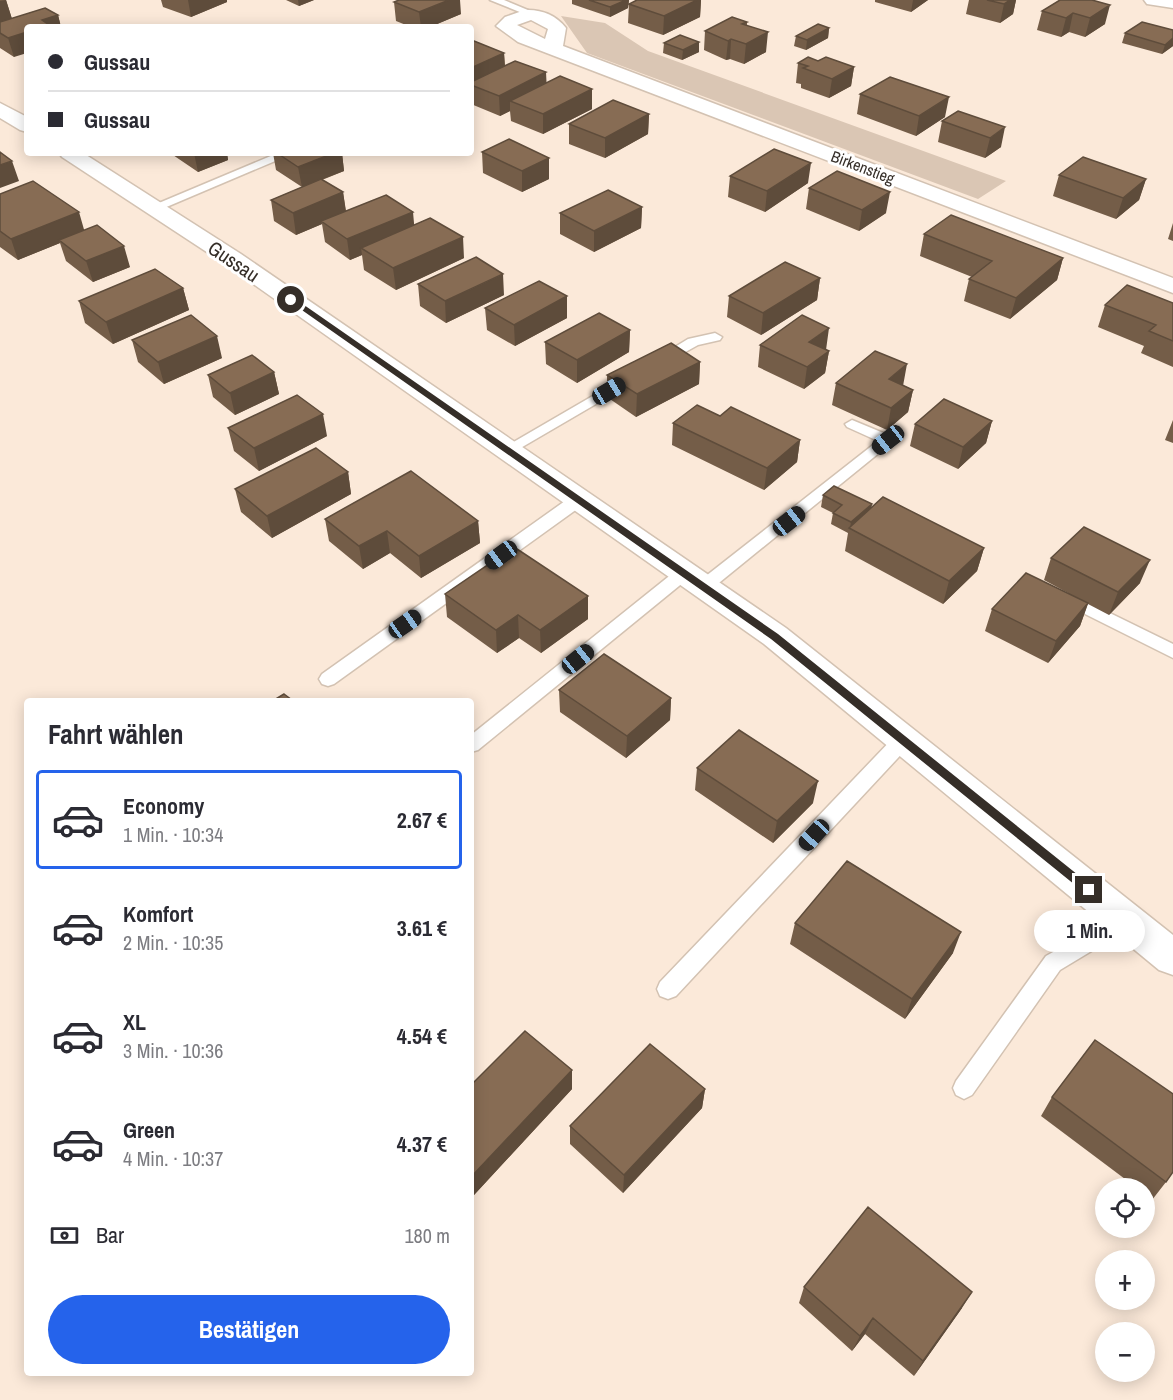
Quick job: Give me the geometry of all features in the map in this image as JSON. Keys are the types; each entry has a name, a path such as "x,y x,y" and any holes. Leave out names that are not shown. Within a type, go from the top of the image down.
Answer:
{"street":[{"path":"1153,0 1173,3"},
{"path":"530,13 548,19 557,28 553,48"},
{"name":"Birkenstieg","path":"530,13 513,17 505,26 525,38 1173,286"},
{"path":"0,109 24,124"},
{"name":"Gussau","path":"74,156 233,259 775,636 1173,957"}],"lane":[{"path":"495,0 530,13"},
{"path":"153,208 281,156"},
{"path":"507,450 693,342 715,337"},
{"path":"474,742 888,440 852,424"},
{"path":"328,679 578,500"},
{"path":"1046,588 1173,652"},
{"path":"668,989 903,740"},
{"path":"964,1088 1053,963 1126,920"}],"shaded area":[{"path":"561,16 605,23 648,51 1006,181 978,199 587,53"}],"building":[{"path":"399,0 449,0 419,12 394,2"},
{"path":"589,0 626,0 610,7"},
{"path":"637,0 697,0 664,16 629,4"},
{"path":"987,0 1010,0 1004,4"},
{"path":"1060,0 1092,0 1110,5 1090,18 1073,13 1066,18 1042,11"},
{"path":"45,8 58,15 42,20 48,24 24,24 24,33 8,38 0,33 0,22"},
{"path":"732,17 747,22 742,24 768,32 746,44 731,39 728,41 705,31"},
{"path":"1142,22 1173,30 1173,38 1165,45 1125,33"},
{"path":"818,24 829,28 807,40 796,36"},
{"path":"680,35 699,42 683,50 664,43"},
{"path":"474,41 504,53 474,67"},
{"path":"808,57 818,61 826,57 854,67 832,79 803,68 808,66 798,63"},
{"path":"515,61 546,72 499,96 474,86 474,81"},
{"path":"560,76 592,89 543,114 510,101"},
{"path":"890,77 949,97 919,116 860,94"},
{"path":"613,100 649,114 605,138 569,124"},
{"path":"958,111 1005,127 990,138 942,121"},
{"path":"509,139 549,158 522,171 482,152"},
{"path":"774,149 811,163 767,191 730,176"},
{"path":"0,152 12,161 0,165"},
{"path":"282,156 326,156 298,167"},
{"path":"1083,157 1146,179 1123,198 1059,175"},
{"path":"837,171 890,192 862,210 809,188"},
{"path":"321,179 343,192 293,213 271,200"},
{"path":"33,181 79,212 11,239 0,231 0,194"},
{"path":"608,190 642,207 594,231 560,213"},
{"path":"386,195 413,212 347,239 321,221"},
{"path":"951,215 1063,258 1016,298 969,279 992,261 924,234"},
{"path":"430,218 463,237 393,268 361,248"},
{"path":"97,225 124,246 86,261 59,240"},
{"path":"476,257 503,274 445,301 418,284"},
{"path":"785,262 820,278 763,313 729,296"},
{"path":"155,269 183,288 106,322 79,301"},
{"path":"539,281 567,296 514,325 485,308"},
{"path":"1127,285 1173,303 1173,341 1149,331 1156,325 1105,305"},
{"path":"599,313 630,330 577,360 545,342"},
{"path":"191,315 217,336 158,362 132,340"},
{"path":"802,315 829,328 809,342 829,351 807,367 760,345"},
{"path":"671,343 700,362 637,394 607,375"},
{"path":"875,351 907,364 889,379 913,390 891,408 836,383"},
{"path":"252,355 274,372 230,393 208,375"},
{"path":"297,395 323,414 254,448 228,428"},
{"path":"944,399 992,421 963,447 915,424"},
{"path":"697,405 720,416 731,407 800,440 767,468 673,423"},
{"path":"316,448 348,472 267,516 235,489"},
{"path":"411,471 478,521 419,556 387,531 359,546 325,519"},
{"path":"834,486 872,504 851,522 833,513 842,505 823,495"},
{"path":"883,497 984,548 949,581 849,528"},
{"path":"1084,527 1150,560 1118,592 1051,558"},
{"path":"514,547 588,596 540,630 518,615 496,630 445,594"},
{"path":"1026,573 1088,603 1056,641 992,609"},
{"path":"604,654 671,698 627,736 559,690"},
{"path":"284,694 289,698 277,698"},
{"path":"739,730 818,781 777,821 697,768"},
{"path":"847,861 961,932 912,999 795,923"},
{"path":"525,1031 572,1070 474,1174 474,1082"},
{"path":"1095,1040 1173,1094 1173,1172 1166,1182 1052,1097"},
{"path":"650,1044 705,1089 624,1175 570,1126"},
{"path":"868,1207 972,1292 923,1361 873,1318 860,1336 804,1287"}],"route":[{"path":"291,300 775,636 1089,890"}]}
